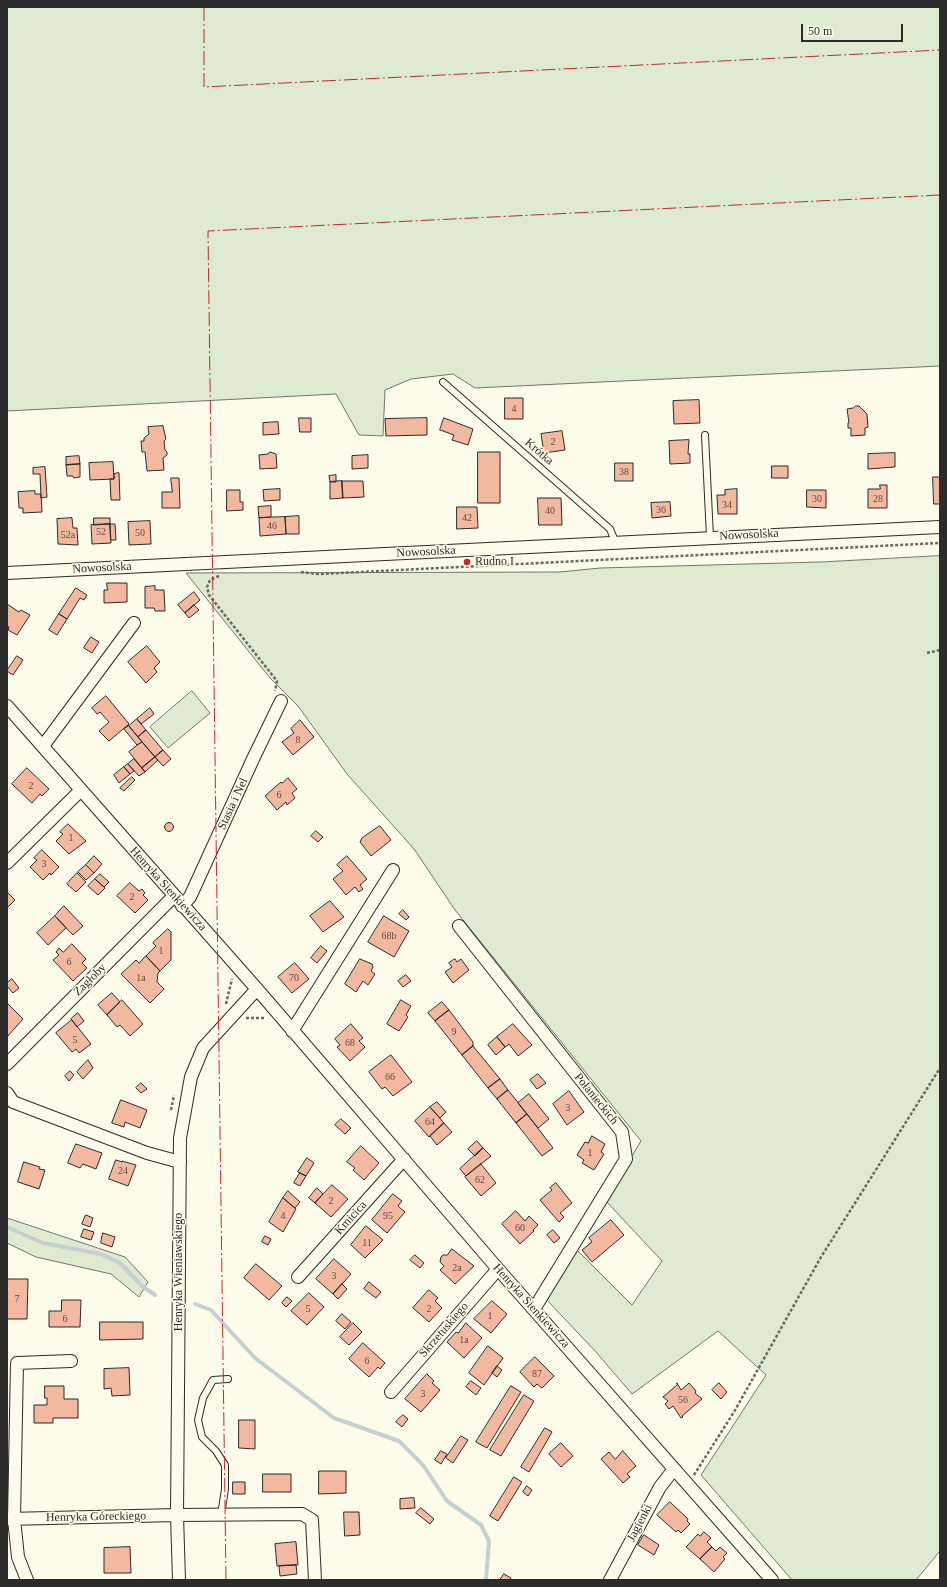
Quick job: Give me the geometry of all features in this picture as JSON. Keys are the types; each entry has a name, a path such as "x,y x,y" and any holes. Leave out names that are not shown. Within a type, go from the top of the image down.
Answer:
{"street":[{"name":"Nowosolska","path":"7,572 450,552 615,541 940,527"},
{"path":"43,746 134,623"},
{"name":"Stasia i Nel","path":"178,901 190,897 253,759 282,701"},
{"name":"Henryka Sienkiewicza","path":"7,706 257,989 498,1269 772,1580"},
{"path":"7,863 81,790"},
{"path":"292,1031 393,870"},
{"name":"Zagłoby","path":"7,1064 178,901"},
{"name":"Połanieckich","path":"459,926 622,1132 626,1159 534,1309"},
{"name":"Henryka Wieniawskiego","path":"179,1580 177,1515 180,1138 191,1077 203,1048 257,989"},
{"path":"7,1093 13,1102 147,1153 180,1162"},
{"name":"Kmicica","path":"298,1277 404,1158"},
{"name":"Skrzetuskiego","path":"391,1392 498,1269"},
{"path":"27,1580 18,1557 10,1519 17,1363 70,1361"},
{"name":"Jagienki","path":"610,1580 660,1487 674,1469"},
{"name":"Henryka Góreckiego","path":"10,1519 302,1514 312,1520 316,1580"}],"lane":[{"name":"Krótka","path":"443,382 610,529 615,541"},
{"path":"705,435 710,537"},
{"path":"222,1515 225,1489 225,1465 216,1451 202,1437 198,1420 203,1398 213,1380 228,1379"}],"path":[{"path":"294,572 319,574 940,543"},
{"path":"224,576 218,576 210,580 207,587 209,596 277,681 274,694 282,701"},
{"path":"927,653 940,650"},
{"path":"688,1484 734,1412 821,1258 940,1068"}],"green space":[{"path":"7,7 940,7 940,366 475,388 453,374 411,379 385,390 383,436 359,435 336,394 7,411"},
{"path":"940,556 940,1551 916,1580 792,1580 701,1475 766,1375 718,1331 632,1394 596,1352 545,1298 577,1250 632,1305 662,1261 605,1200 641,1141 455,910 414,849 347,774 298,706 270,678 186,573 560,572 600,568 821,562"},
{"path":"192,691 210,713 168,748 150,727"},
{"path":"7,1218 125,1257 148,1282 139,1297 111,1274 36,1257 7,1243"}],"building":[{"path":"505,398 523,398 523,419 505,419"},
{"path":"699,400 700,423 674,424 673,401"},
{"path":"859,406 867,414 868,427 865,428 865,435 851,436 851,428 848,428 849,423 847,409"},
{"path":"299,418 311,418 311,432 300,432"},
{"path":"427,418 427,435 386,436 385,419"},
{"path":"444,418 473,429 468,445 452,440 454,435 440,430"},
{"path":"278,422 279,434 263,435 263,423"},
{"path":"163,426 166,439 164,441 165,450 167,452 167,455 163,458 164,470 147,471 145,452 142,452 141,441 144,441 144,438 149,434 148,427"},
{"path":"562,431 565,450 544,453 541,434"},
{"path":"689,440 688,454 690,454 690,463 670,464 669,441"},
{"path":"270,452 276,454 277,468 260,469 259,455 268,454"},
{"path":"478,452 500,452 500,503 478,503"},
{"path":"895,453 895,467 868,469 868,454"},
{"path":"368,455 368,468 352,469 352,456"},
{"path":"79,456 80,464 66,465 66,457"},
{"path":"113,462 114,479 90,480 89,463"},
{"path":"615,463 633,463 633,481 615,481"},
{"path":"80,464 80,477 74,478 73,476 67,476 66,465"},
{"path":"772,466 788,466 788,478 772,478"},
{"path":"45,467 47,497 41,498 40,474 33,474 33,468"},
{"path":"119,473 120,500 111,500 110,479 114,479 114,474"},
{"path":"336,475 336,482 330,482 329,476"},
{"path":"933,477 940,477 940,504 934,504"},
{"path":"171,478 179,478 180,508 162,508 162,492 172,492"},
{"path":"342,481 343,498 330,499 330,482"},
{"path":"342,481 363,481 364,497 343,498"},
{"path":"880,485 887,485 887,508 868,508 868,489 880,489"},
{"path":"280,489 280,500 264,501 263,490"},
{"path":"737,489 737,514 718,514 717,495 725,495 725,490"},
{"path":"227,490 240,490 240,502 243,502 243,510 227,511"},
{"path":"807,490 826,490 826,508 807,507"},
{"path":"35,491 35,494 41,494 42,512 23,513 23,508 19,508 18,492"},
{"path":"538,498 561,498 562,525 539,525"},
{"path":"670,502 671,516 652,518 651,503"},
{"path":"271,506 271,517 259,518 258,507"},
{"path":"457,507 477,507 478,528 457,529"},
{"path":"299,516 299,534 286,534 285,517"},
{"path":"285,517 286,534 260,536 259,518"},
{"path":"72,518 73,528 77,528 78,545 58,544 57,519"},
{"path":"94,518 110,518 110,524 94,525"},
{"path":"150,521 151,544 129,545 128,522"},
{"path":"110,524 111,543 92,544 91,525"},
{"path":"110,524 115,524 116,540 111,540"},
{"path":"107,583 127,583 127,602 104,603 104,590 107,590"},
{"path":"155,586 155,590 164,590 165,611 155,611 154,608 145,608 145,587"},
{"path":"76,588 87,595 84,600 80,598 67,619 59,614"},
{"path":"194,592 200,600 185,613 178,605"},
{"path":"7,604 19,612 21,610 30,615 17,635 8,630"},
{"path":"194,605 199,610 189,618 185,613"},
{"path":"59,614 67,619 57,635 49,630"},
{"path":"91,637 99,642 92,653 84,648"},
{"path":"147,646 160,662 154,668 157,672 146,683 128,662"},
{"path":"17,656 23,660 13,675 7,671"},
{"path":"106,696 129,724 109,741 99,731 109,722 100,712 97,714 92,708"},
{"path":"150,708 154,714 141,724 137,719"},
{"path":"137,719 146,730 138,737 129,726"},
{"path":"300,720 314,737 293,755 282,742 294,733 291,729"},
{"path":"129,726 142,742 137,745 124,729"},
{"path":"146,730 163,750 155,757 138,737"},
{"path":"142,742 155,757 142,768 129,752"},
{"path":"163,750 171,759 163,766 155,757"},
{"path":"155,757 158,760 145,772 142,768"},
{"path":"134,759 145,772 139,776 128,764"},
{"path":"128,764 134,771 130,774 124,767"},
{"path":"124,767 130,774 119,783 114,775"},
{"path":"27,768 49,789 42,796 40,794 32,803 12,784"},
{"path":"132,777 135,780 124,791 120,788"},
{"path":"288,778 297,789 292,793 295,798 287,805 286,802 277,810 265,796"},
{"path":"169,822 174,827 169,832 164,827"},
{"path":"68,824 86,841 69,854 56,841 63,834 60,832"},
{"path":"380,826 391,840 371,856 360,842 362,838"},
{"path":"316,831 323,837 318,842 311,836"},
{"path":"42,850 59,867 43,880 30,867 37,860 34,858"},
{"path":"94,856 102,864 94,873 86,865"},
{"path":"347,856 367,879 360,885 363,889 359,892 355,887 346,895 333,879 343,871 337,865"},
{"path":"86,865 94,873 86,880 78,872"},
{"path":"77,873 86,882 76,892 67,884"},
{"path":"100,874 109,882 104,887 95,879"},
{"path":"95,879 105,888 98,895 88,886"},
{"path":"130,883 139,891 142,889 145,893 143,895 148,900 135,913 117,896"},
{"path":"7,892 15,900 7,908"},
{"path":"330,901 344,917 323,932 310,916"},
{"path":"64,906 83,926 73,935 55,916"},
{"path":"403,910 409,917 406,920 399,914"},
{"path":"55,916 66,928 48,945 37,933"},
{"path":"384,916 409,931 394,957 368,942"},
{"path":"168,929 171,932 171,960 160,971 146,956 156,946 153,943"},
{"path":"72,944 86,959 82,963 87,968 73,981 53,960 59,955 56,952 59,948 63,952"},
{"path":"321,946 327,951 317,963 311,958"},
{"path":"146,956 160,971 158,973 157,982 164,989 150,1003 121,974 136,960 139,963"},
{"path":"360,959 372,964 373,967 371,971 375,974 368,985 363,981 356,992 345,984"},
{"path":"455,959 457,962 461,959 469,970 453,983 445,972 452,967 449,963"},
{"path":"295,963 309,979 292,993 278,977"},
{"path":"406,975 411,981 403,987 398,981"},
{"path":"12,979 19,988 13,993 7,986 7,983"},
{"path":"112,993 120,1002 107,1015 98,1005"},
{"path":"122,1000 143,1024 130,1036 120,1025 117,1027 107,1015"},
{"path":"401,1000 411,1006 406,1015 408,1017 399,1031 387,1024"},
{"path":"442,1002 449,1010 435,1021 428,1013"},
{"path":"8,1004 23,1019 7,1037 7,1005"},
{"path":"449,1010 473,1042 473,1046 462,1055 435,1021"},
{"path":"78,1013 84,1021 77,1027 71,1019"},
{"path":"72,1020 91,1044 79,1053 76,1049 72,1052 56,1033"},
{"path":"351,1024 363,1038 359,1041 365,1047 350,1061 337,1047 340,1045 335,1039"},
{"path":"513,1024 532,1045 518,1056 509,1044 505,1047 497,1037"},
{"path":"497,1037 505,1047 496,1055 488,1045"},
{"path":"473,1046 500,1079 488,1088 462,1055"},
{"path":"391,1055 412,1082 393,1096 385,1087 382,1089 369,1072"},
{"path":"88,1060 93,1068 83,1079 77,1072"},
{"path":"70,1071 74,1075 69,1081 65,1076"},
{"path":"538,1074 546,1083 537,1089 530,1080"},
{"path":"500,1079 508,1090 497,1099 488,1088"},
{"path":"141,1083 147,1089 141,1093 136,1088"},
{"path":"508,1090 527,1114 516,1123 497,1099"},
{"path":"569,1091 584,1112 567,1125 553,1104"},
{"path":"529,1094 549,1119 538,1128 518,1103"},
{"path":"121,1100 147,1110 140,1128 125,1122 124,1127 112,1123"},
{"path":"437,1102 446,1112 440,1118 430,1107"},
{"path":"430,1107 444,1123 429,1137 415,1121"},
{"path":"527,1114 553,1148 542,1156 516,1123"},
{"path":"341,1119 351,1128 345,1134 335,1125"},
{"path":"444,1123 452,1132 437,1145 430,1136"},
{"path":"592,1136 605,1144 601,1152 604,1154 594,1170 582,1163 584,1160 577,1155 585,1142 588,1143"},
{"path":"477,1141 483,1148 475,1156 468,1149"},
{"path":"76,1144 102,1153 96,1169 83,1164 80,1168 68,1163"},
{"path":"361,1146 379,1163 364,1180 353,1170 355,1168 347,1162"},
{"path":"483,1148 491,1156 466,1176 460,1169"},
{"path":"307,1158 314,1163 306,1176 298,1172"},
{"path":"116,1160 136,1165 128,1186 109,1179"},
{"path":"24,1162 40,1167 39,1169 45,1170 39,1189 18,1182"},
{"path":"481,1164 496,1183 481,1196 465,1177"},
{"path":"300,1173 306,1176 300,1186 294,1183"},
{"path":"556,1183 572,1203 560,1213 564,1217 559,1222 540,1200 552,1190 550,1188"},
{"path":"332,1185 348,1199 331,1217 315,1203"},
{"path":"317,1188 323,1194 315,1203 309,1198"},
{"path":"288,1191 300,1202 295,1208 283,1198"},
{"path":"393,1194 402,1201 398,1206 405,1212 387,1233 372,1220"},
{"path":"283,1198 296,1209 283,1232 269,1222"},
{"path":"516,1211 525,1221 529,1216 538,1225 533,1230 534,1231 520,1244 502,1224"},
{"path":"86,1215 93,1218 90,1227 82,1224"},
{"path":"611,1220 624,1235 592,1262 582,1250 592,1242 589,1238"},
{"path":"366,1226 383,1240 365,1258 351,1245"},
{"path":"84,1229 94,1232 91,1240 81,1237"},
{"path":"553,1230 560,1238 554,1243 547,1235"},
{"path":"103,1233 115,1237 112,1247 101,1243"},
{"path":"265,1236 271,1239 268,1245 262,1242"},
{"path":"452,1249 474,1266 455,1284 440,1270 444,1266 440,1262 441,1257 443,1255 447,1255"},
{"path":"415,1255 424,1263 420,1268 410,1260"},
{"path":"334,1259 351,1274 333,1294 316,1279"},
{"path":"256,1264 282,1286 269,1300 244,1278"},
{"path":"7,1279 28,1279 27,1319 7,1319"},
{"path":"369,1282 381,1292 376,1298 364,1289"},
{"path":"342,1284 347,1289 338,1299 333,1294"},
{"path":"429,1290 438,1298 435,1301 442,1308 429,1322 413,1308"},
{"path":"309,1293 324,1307 307,1325 291,1311"},
{"path":"287,1297 292,1301 286,1307 282,1303"},
{"path":"62,1300 81,1300 80,1327 49,1327 49,1311 61,1311"},
{"path":"492,1301 507,1314 491,1333 474,1319"},
{"path":"342,1314 351,1322 345,1329 336,1321"},
{"path":"100,1322 143,1322 143,1339 100,1340"},
{"path":"353,1323 362,1332 349,1345 340,1337"},
{"path":"466,1323 482,1338 464,1358 447,1342 456,1332 458,1333"},
{"path":"363,1343 385,1363 380,1369 378,1367 369,1377 349,1359"},
{"path":"488,1346 503,1358 484,1385 469,1373"},
{"path":"535,1357 554,1376 542,1388 537,1384 534,1387 520,1372"},
{"path":"497,1366 502,1370 497,1377 492,1373"},
{"path":"129,1368 130,1395 112,1396 111,1388 104,1389 104,1369"},
{"path":"427,1374 434,1381 432,1383 440,1390 421,1412 405,1399"},
{"path":"471,1381 481,1388 476,1395 466,1387"},
{"path":"677,1383 681,1390 689,1383 696,1391 695,1393 702,1399 681,1418 673,1406 669,1409 665,1404 668,1401 663,1397 677,1385"},
{"path":"719,1383 727,1392 721,1399 712,1390"},
{"path":"45,1386 64,1386 64,1399 78,1399 78,1418 53,1418 53,1423 34,1423 34,1405 47,1405 47,1398 45,1398"},
{"path":"511,1386 521,1392 487,1448 476,1442"},
{"path":"524,1395 534,1401 501,1456 490,1450"},
{"path":"403,1415 408,1419 402,1427 396,1422"},
{"path":"239,1420 255,1420 255,1449 239,1448"},
{"path":"545,1428 552,1432 529,1472 521,1467"},
{"path":"461,1436 468,1440 453,1463 446,1458"},
{"path":"561,1443 573,1456 561,1467 549,1454"},
{"path":"441,1451 447,1454 441,1464 435,1460"},
{"path":"623,1451 636,1466 627,1474 630,1477 623,1483 601,1459 609,1452 615,1459"},
{"path":"319,1471 346,1471 346,1493 319,1494"},
{"path":"263,1474 291,1474 291,1492 263,1492"},
{"path":"514,1477 522,1482 498,1521 490,1516"},
{"path":"233,1482 245,1482 245,1494 233,1494"},
{"path":"527,1486 532,1490 528,1496 523,1492"},
{"path":"414,1498 415,1508 400,1509 400,1499"},
{"path":"670,1502 688,1519 687,1521 690,1524 681,1533 678,1530 676,1532 657,1515"},
{"path":"421,1508 434,1519 430,1524 416,1513"},
{"path":"344,1512 359,1512 360,1535 345,1536"},
{"path":"704,1532 711,1538 707,1542 712,1547 700,1559 686,1547 698,1534 700,1536"},
{"path":"644,1535 659,1545 654,1555 638,1545"},
{"path":"296,1542 298,1565 277,1566 275,1544"},
{"path":"130,1547 131,1573 104,1573 104,1548"},
{"path":"712,1547 716,1551 720,1547 727,1553 723,1557 725,1559 714,1572 700,1559"},
{"path":"296,1565 297,1574 280,1576 279,1566"},
{"path":"504,1574 511,1578 510,1580 500,1580"}],"waterway":[{"path":"7,1227 43,1243 101,1254 120,1263 142,1286 155,1295"},
{"path":"195,1304 211,1310 255,1358 334,1418 399,1441 423,1465 447,1501 481,1525 489,1541 486,1580"}],"power":[{"path":"204,7 204,87 940,50"},
{"path":"226,1580 208,231 940,195"}],"place":[{"name":"Rudno I","path":"467,562"}]}
